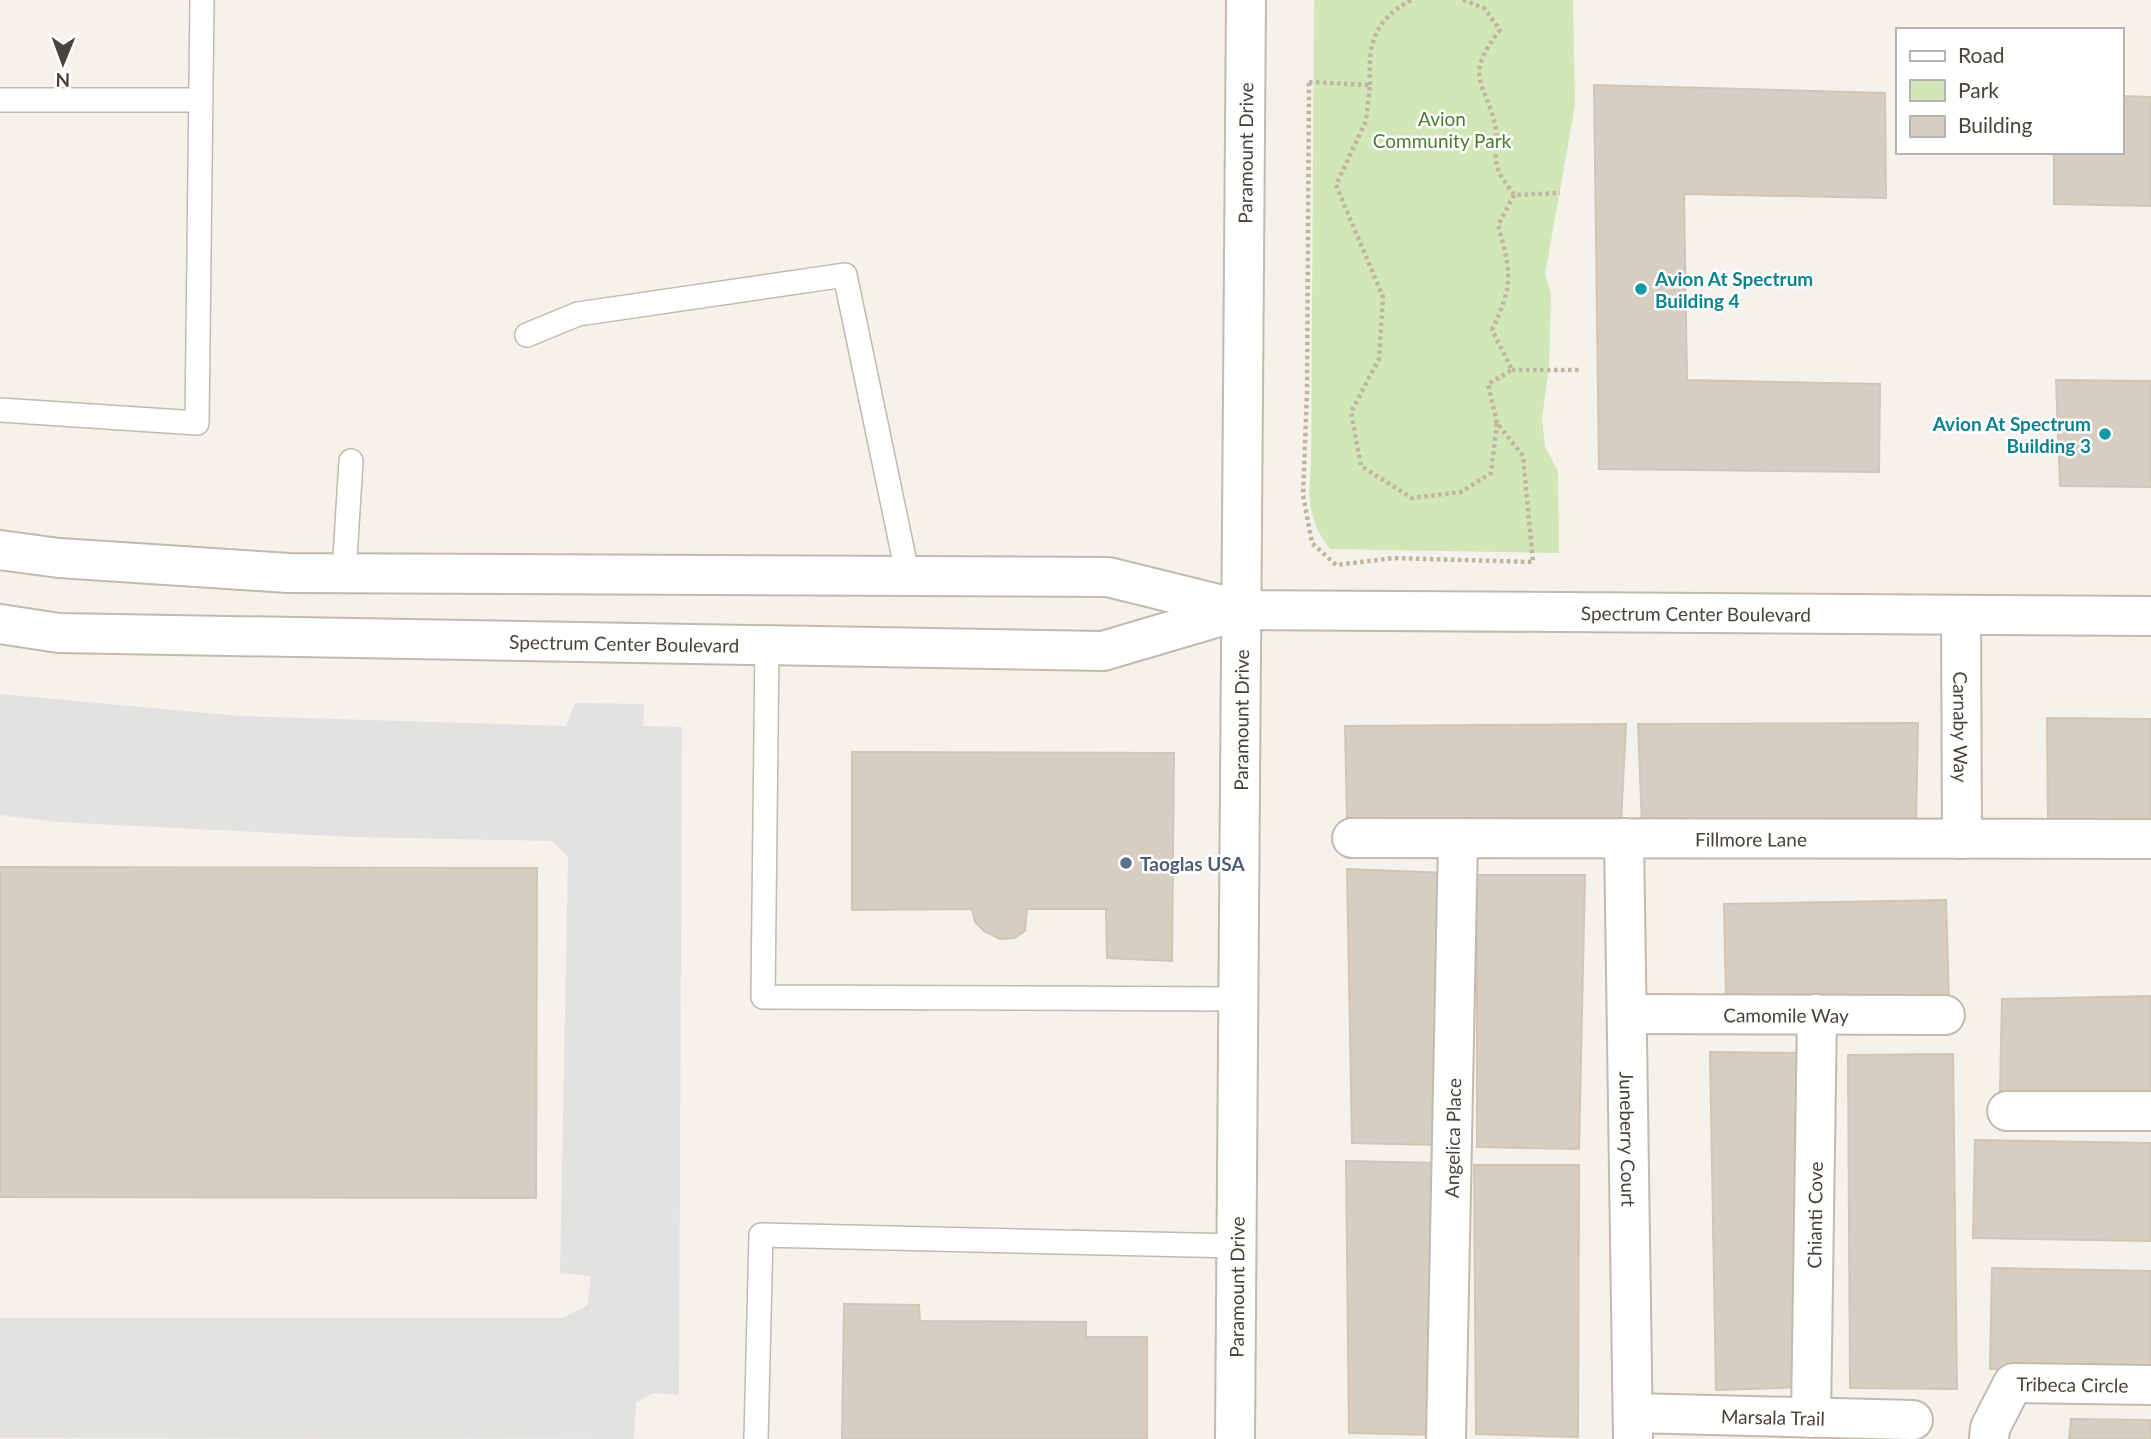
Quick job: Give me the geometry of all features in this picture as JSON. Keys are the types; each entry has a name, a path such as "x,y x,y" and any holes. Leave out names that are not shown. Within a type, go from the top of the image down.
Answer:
{"street":[{"name":"Paramount Drive","path":"1235,1439 1246,0"},
{"name":"Spectrum Center Boulevard","path":"0,550 59,558 289,573 1108,578 1241,610 2151,616"},
{"name":"Spectrum Center Boulevard","path":"0,624 59,633 1104,651 1241,610"},
{"name":"Carnaby Way","path":"1961,615 1962,839"},
{"name":"Fillmore Lane","path":"1352,838 2151,839"},
{"name":"Angelica Place","path":"1446,1439 1458,838"},
{"name":"Juneberry Court","path":"1625,838 1633,1426"},
{"name":"Camomile Way","path":"1627,1014 1945,1014"},
{"name":"Chianti Cove","path":"1811,1418 1817,1014"},
{"path":"2007,1111 2151,1111"},
{"name":"Tribeca Circle","path":"1989,1439 1990,1428 2013,1383 2151,1385"},
{"name":"Marsala Trail","path":"1633,1426 1811,1418 1913,1420"}],"lane":[{"path":"0,410 197,422 202,0"},
{"path":"0,100 201,100"},
{"path":"527,335 578,314 845,275 908,577"},
{"path":"344,573 351,461"},
{"path":"767,645 763,997 1239,999"},
{"path":"756,1439 761,1236 1237,1246"}],"path":[{"path":"1410,0 1392,11 1375,33 1368,56 1370,85 1366,121 1336,185 1383,298 1379,359 1351,412 1361,466 1412,498 1461,492 1491,473 1497,423 1488,384 1512,370 1581,370"},
{"path":"1464,0 1484,8 1500,30 1485,50 1478,71 1479,86 1497,131 1496,165 1514,195"},
{"path":"1370,85 1309,82 1307,392 1303,495 1312,542 1336,565 1394,558 1533,562 1523,456 1497,423"},
{"path":"1514,195 1560,193"},
{"path":"1512,370 1492,330 1509,285 1509,263 1498,225 1514,195"}],"green space":[{"name":"Avion Community Park","path":"1314,0 1573,0 1575,105 1545,275 1551,294 1549,368 1542,418 1545,447 1558,471 1559,553 1330,549 1318,531 1309,490"}],"shaded area":[{"path":"0,694 239,716 566,726 575,703 644,704 643,726 682,727 679,1395 653,1393 636,1403 634,1439 0,1438 0,1318 562,1318 587,1306 591,1276 560,1273 568,857 552,841 354,837 57,822 0,815"}],"building":[{"name":"Avion At Spectrum Building 4","path":"1594,85 1885,93 1886,198 1684,194 1687,380 1880,384 1879,472 1599,469"},
{"path":"2123,96 2151,97 2151,206 2054,204 2054,154 2123,154"},
{"name":"Avion At Spectrum Building 3","path":"2056,380 2151,381 2151,487 2060,486"},
{"path":"2047,718 2151,719 2151,822 2048,823"},
{"path":"1918,723 1916,824 1642,824 1638,724"},
{"path":"1626,724 1621,822 1347,819 1345,726"},
{"path":"852,752 1174,753 1172,961 1107,958 1106,909 1027,909 1025,931 1014,938 1000,939 984,931 975,922 972,909 852,910"},
{"path":"0,867 537,868 536,1198 0,1197"},
{"path":"1347,869 1447,873 1440,1145 1352,1143"},
{"path":"1477,875 1585,875 1579,1149 1477,1147"},
{"path":"1946,900 1949,1000 1726,999 1724,904"},
{"path":"2151,996 2151,1092 2000,1091 2002,999"},
{"path":"1710,1052 1809,1053 1807,1387 1716,1390"},
{"path":"1953,1054 1957,1389 1850,1388 1848,1055"},
{"path":"1975,1140 2151,1143 2151,1241 1973,1238"},
{"path":"1346,1161 1443,1163 1438,1435 1349,1433"},
{"path":"1474,1165 1579,1165 1578,1437 1476,1434"},
{"path":"1992,1268 2151,1271 2151,1371 1990,1369"},
{"path":"844,1304 919,1305 920,1321 1086,1322 1086,1337 1147,1337 1147,1439 842,1439"},
{"path":"2071,1419 2151,1420 2151,1439 2069,1439"}],"place":[{"name":"Avion At Spectrum Building 4","path":"1641,289"},
{"name":"Avion At Spectrum Building 3","path":"2105,434"},
{"name":"Taoglas USA","path":"1126,863"}]}
